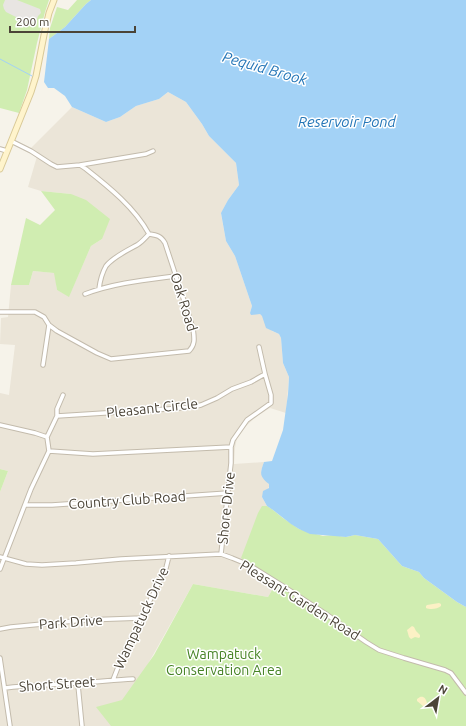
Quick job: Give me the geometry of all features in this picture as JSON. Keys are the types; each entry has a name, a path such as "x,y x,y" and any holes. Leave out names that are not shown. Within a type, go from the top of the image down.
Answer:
{"main road":[{"path":"0,169 31,92 36,76 49,13 54,0"}],"street":[{"path":"11,141 57,167 80,165 146,154 153,151"},
{"path":"0,149 7,151"},
{"name":"Oak Road","path":"0,312 36,312 44,317 49,326 97,353 111,359 189,351 194,344 193,328 165,242 162,238 156,235 149,234 126,204 80,165"},
{"path":"99,289 99,282 102,273 110,261 139,244 149,234"},
{"path":"85,294 118,284 176,276"},
{"path":"43,365 49,326"},
{"path":"49,451 94,454 230,446 247,420 271,403 271,395 259,348"},
{"name":"Pleasant Circle","path":"57,416 192,407 217,398 232,389 251,382 265,374"},
{"path":"0,569 2,558 49,451 47,437 57,416 57,409 63,395"},
{"path":"0,425 47,437"},
{"name":"Shore Drive","path":"221,554 231,463 230,446"},
{"name":"Country Club Road","path":"26,505 52,505 228,493"},
{"name":"Pleasant Garden Road","path":"2,558 26,564 42,565 221,554 255,569 379,650 451,673 466,693"},
{"name":"Wampatuck Drive","path":"113,680 122,657 166,568 169,556"},
{"name":"Park Drive","path":"0,629 85,620 142,618"},
{"path":"0,658 10,726"},
{"name":"Short Street","path":"5,688 113,680 133,680"},
{"path":"79,683 82,726"}],"shaded area":[{"path":"5,0 17,0 40,9 41,13 36,22 20,19 6,12 3,5"},
{"path":"168,92 186,102 209,136 236,163 239,185 228,200 221,214 226,241 235,256 252,306 250,313 260,314 263,316 272,331 279,334 281,338 283,363 289,377 286,413 270,408 257,416 247,425 237,438 234,464 264,462 261,471 269,484 269,487 262,497 267,506 273,510 280,580 278,590 272,590 268,597 193,584 113,726 0,726 0,492 8,471 0,469 0,393 9,395 15,345 0,344 1,318 8,317 11,285 29,285 33,271 55,273 57,290 69,296 91,246 102,239 71,194 41,191 28,187 38,153 31,148 72,107 106,122 120,117 136,106 159,99"}],"green space":[{"path":"0,0 49,0 37,43 27,90 19,113 0,108"},
{"path":"77,0 91,0 65,27 49,39 50,28 57,7 68,10"},
{"path":"41,191 71,194 86,200 110,219 102,239 91,246 69,297 57,290 54,273 33,271 29,285 11,285 26,218 40,225 55,210"},
{"path":"0,469 8,471 0,492"},
{"name":"Wampatuck Conservation Area","path":"262,506 267,506 299,529 323,536 333,535 346,537 355,535 378,539 402,566 419,572 424,578 466,607 466,726 111,726 96,707 122,700 154,655 193,584 268,597 272,590 278,590 287,595 278,589 279,582 241,558"}],"sand":[{"path":"439,603 441,606 438,608 426,608 427,605"},
{"path":"412,626 420,635 419,638 415,637 411,639 409,637 407,630"},
{"path":"420,697 425,699 427,703 426,706 423,706 417,701"}],"water":[{"name":"Reservoir Pond","path":"91,0 466,0 466,607 424,578 419,572 402,566 378,539 355,535 346,537 310,534 291,524 267,506 262,497 263,491 269,488 269,484 263,479 261,472 264,462 272,461 283,430 289,377 283,363 281,338 279,334 266,328 260,314 251,315 250,313 252,306 235,256 226,241 221,213 239,185 236,163 209,136 186,102 168,92 159,99 136,106 120,117 106,122 72,107 65,96 54,88 48,88 44,82 49,39 65,27"}],"waterway":[{"name":"Pequid Brook","path":"0,59 32,76"}]}
